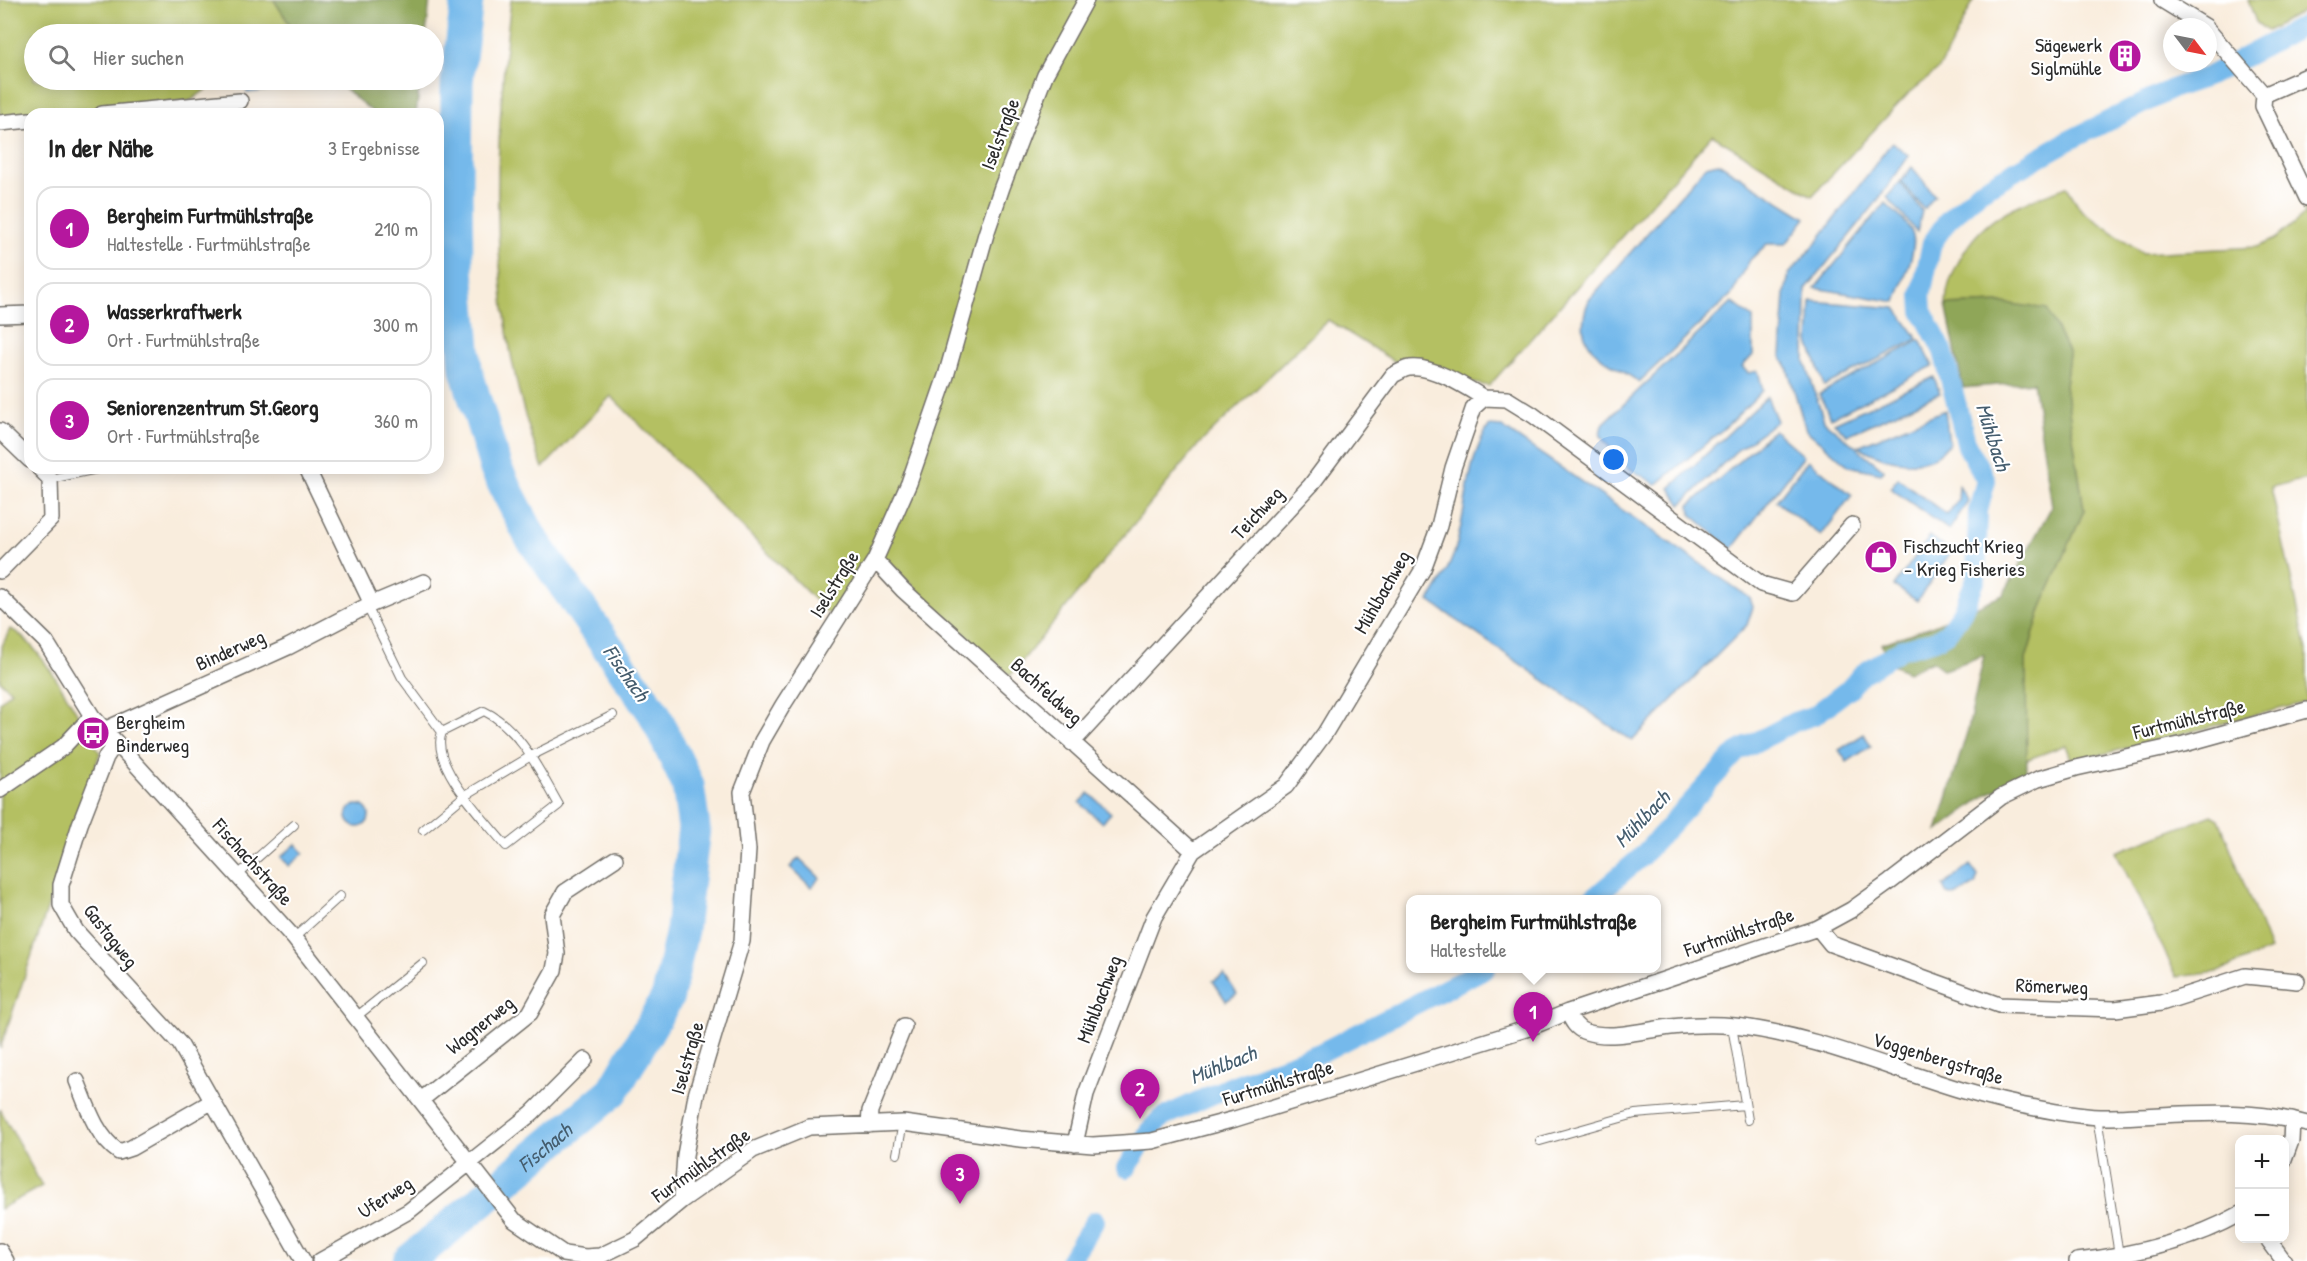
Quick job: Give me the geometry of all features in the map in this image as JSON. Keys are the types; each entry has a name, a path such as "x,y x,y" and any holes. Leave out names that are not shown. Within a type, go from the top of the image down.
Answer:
{"street":[{"name":"Iselstraße","path":"682,1200 685,1155 696,1095 742,941 748,850 742,792 762,741 875,560 922,450 946,376 986,234 1023,133 1045,75 1086,0"},
{"path":"2162,0 2191,18"},
{"path":"2217,39 2264,95 2263,106 2307,198"},
{"path":"2264,95 2307,76"},
{"path":"166,108 240,101"},
{"path":"0,123 24,121"},
{"path":"0,315 24,314"},
{"name":"Teichweg","path":"1072,743 1311,485 1393,375 1409,368 1423,369 1455,381 1484,398"},
{"path":"1484,398 1507,399 1533,415 1761,584 1793,593 1852,525"},
{"name":"Mühlbachweg","path":"1075,1144 1086,1094 1154,917 1193,851 1286,786 1325,733 1423,569 1474,407 1484,398"},
{"path":"0,431 24,453"},
{"path":"0,571 51,519 45,474"},
{"path":"310,474 370,605"},
{"name":"Bachfeldweg","path":"875,560 903,590 1193,851"},
{"name":"Binderweg","path":"104,730 288,647 370,605 424,582"},
{"name":"Fischachstraße","path":"0,597 46,642 92,716 104,730 294,938 508,1214 533,1236 564,1257"},
{"name":"Furtmühlstraße","path":"564,1257 600,1256 635,1239 682,1200 753,1150 809,1127 903,1123 1075,1144 1121,1145 1152,1141 1529,1029 1568,1012 1818,928 1851,910 2001,797 2038,780 2076,768 2184,744 2307,710"},
{"path":"0,790 63,747 92,716"},
{"name":"Gastagweg","path":"116,742 106,757 80,824 62,885 61,904 76,931 122,985 180,1044 303,1261"},
{"name":"Wagnerweg","path":"421,1100 530,1013 554,970 558,954 552,915 565,892 615,859"},
{"name":"Römerweg","path":"1818,928 1831,944 1999,1005 2115,1009 2162,1003 2245,976 2297,981"},
{"name":"Voggenbergstraße","path":"1568,1012 1572,1022 1583,1031 1599,1034 1616,1035 1674,1027 1732,1026 1780,1033 1827,1046 1953,1088 2034,1108 2097,1117 2216,1114 2300,1122"},
{"path":"868,1125 870,1111 904,1026"},
{"path":"469,1162 532,1113 585,1060"},
{"path":"77,1081 90,1114 106,1140 119,1152 131,1148 211,1102"},
{"path":"2289,1146 2300,1122"},
{"name":"Uferweg","path":"320,1261 409,1211 469,1162"},
{"path":"2077,1261 2182,1239 2221,1225 2235,1217"},
{"path":"2270,1243 2283,1261"},
{"path":"0,1251 6,1261"}],"lane":[{"path":"370,605 402,678 442,732"},
{"path":"484,711 499,718 531,756 559,805 506,846 464,796 442,757 439,740 442,732 484,711"},
{"path":"423,830 464,796 531,756 613,715"},
{"path":"238,875 294,825"},
{"path":"294,938 340,896"},
{"path":"356,1017 423,963"},
{"path":"1732,1026 1748,1120"},
{"path":"1540,1141 1635,1114 1745,1105"},
{"path":"2097,1117 2119,1254"},
{"path":"897,1154 903,1123"}],"green space":[{"path":"0,0 274,0 290,24 24,24 24,90 205,90 190,101 101,108 24,108 24,114 0,116"},
{"path":"274,0 430,0 427,24 290,24"},
{"path":"511,0 1974,0 1939,69 1907,95 1812,196 1712,135 1489,386 1462,381 1427,362 1407,358 1395,362 1328,320 1199,444 1010,676 872,548 832,617 611,396 543,468 524,412 511,355 498,237 500,117"},
{"path":"2248,0 2307,0 2307,9 2267,31 2256,22"},
{"path":"346,90 419,90 417,108 368,108"},
{"path":"2067,187 2081,210 2143,253 2257,247 2275,239 2305,214 2300,201 2307,196 2307,479 2271,487 2307,651 2307,702 2072,762 2066,745 2026,760 2026,659 2041,609 2084,510 2065,385 2069,354 2004,303 1946,305 1948,289 1957,265 1966,248 1989,223 2032,199"},
{"path":"2004,303 2047,309 2069,354 2065,385 2084,510 2041,609 2026,659 2027,777 1989,793 1937,831 1968,729 1984,655 1944,670 1932,661 1908,672 1892,665 1881,644 1929,627 2003,595 2052,506 2033,382 1963,388 1946,305"},
{"path":"10,629 33,648 46,665 100,753 0,1049 0,702 11,691 0,681 2,646"},
{"path":"2212,815 2219,819 2270,950 2218,972 2177,977 2116,852"},
{"path":"0,1109 42,1186 0,1209"}],"water":[{"path":"246,90 270,90 247,93"},
{"path":"1892,142 1909,156 1875,204 1806,289 1805,361 1824,421 1884,470 1881,473 1849,466 1806,430 1787,367 1781,356 1785,293 1789,274 1817,242"},
{"path":"1718,163 1806,218 1786,244 1767,244 1750,260 1732,294 1639,382 1603,358 1587,341 1583,330 1589,300 1706,166"},
{"path":"1912,167 1935,196 1924,209 1901,181"},
{"path":"1900,182 1922,211 1917,232 1887,197"},
{"path":"1885,203 1905,222 1914,242 1911,259 1896,302 1815,288"},
{"path":"1811,301 1896,308 1918,339 1824,386 1809,342"},
{"path":"1732,302 1753,318 1753,355 1742,367 1748,373 1758,371 1763,390 1728,425 1656,485 1632,470 1614,453 1600,434 1602,425"},
{"path":"1920,340 1933,366 1831,418 1819,394"},
{"path":"1934,377 1940,393 1847,435 1834,423"},
{"path":"1767,397 1777,421 1735,452 1681,505 1670,488"},
{"path":"1945,410 1949,443 1930,459 1919,462 1894,460 1881,457 1858,446"},
{"path":"1489,426 1502,427 1750,598 1753,607 1747,625 1632,741 1429,601 1446,573 1455,551 1472,468 1481,440"},
{"path":"1774,430 1804,456 1732,549 1691,514 1690,505"},
{"path":"1808,460 1852,495 1821,536 1776,501"},
{"path":"1898,478 1947,515 1958,500 1959,485 1968,501 1949,530 1890,488"},
{"path":"1930,536 1951,552 1917,601 1894,586"},
{"path":"1864,734 1871,746 1847,762 1839,750"},
{"path":"1089,793 1111,813 1102,823 1080,803"},
{"path":"358,805 366,808 369,816 366,824 358,827 350,824 347,816 350,808"},
{"path":"296,844 304,853 289,866 281,857"},
{"path":"799,858 820,878 811,887 790,867"},
{"path":"1970,865 1978,876 1975,885 1955,896 1947,894 1943,886"},
{"path":"1224,974 1237,994 1226,1001 1213,981"}],"waterway":[{"name":"Fischach","path":"409,1261 613,1091 668,996 682,930 694,828 688,785 654,713 530,536 496,469 466,370 457,271 456,183 457,82 467,0"},
{"name":"Mühlbach","path":"1597,895 1641,857 1737,752 1794,722 1815,715 1850,688 1862,674 1902,649 1935,640 1948,632 1962,612 1976,579 1978,511 1986,480 1967,446 1943,351 1922,311 1921,295 1932,243 1948,220 1980,191 2066,142 2174,88 2207,77 2307,24"},
{"name":"Mühlbach","path":"1127,1168 1149,1131 1161,1118 1231,1086 1322,1052 1476,973"},
{"name":"Mühlbach","path":"1069,1261 1095,1221"}],"place":[{"name":"Sägewerk Siglmühle","path":"2125,56"},
{"name":"Fischzucht Krieg - Krieg Fisheries","path":"1881,557"},
{"name":"Bergheim Binderweg","path":"93,733"},
{"name":"Bergheim Furtmühlstraße","path":"1533,1042"},
{"name":"Wasserkraftwerk","path":"1140,1119"},
{"name":"Seniorenzentrum St.Georg","path":"960,1204"}]}
